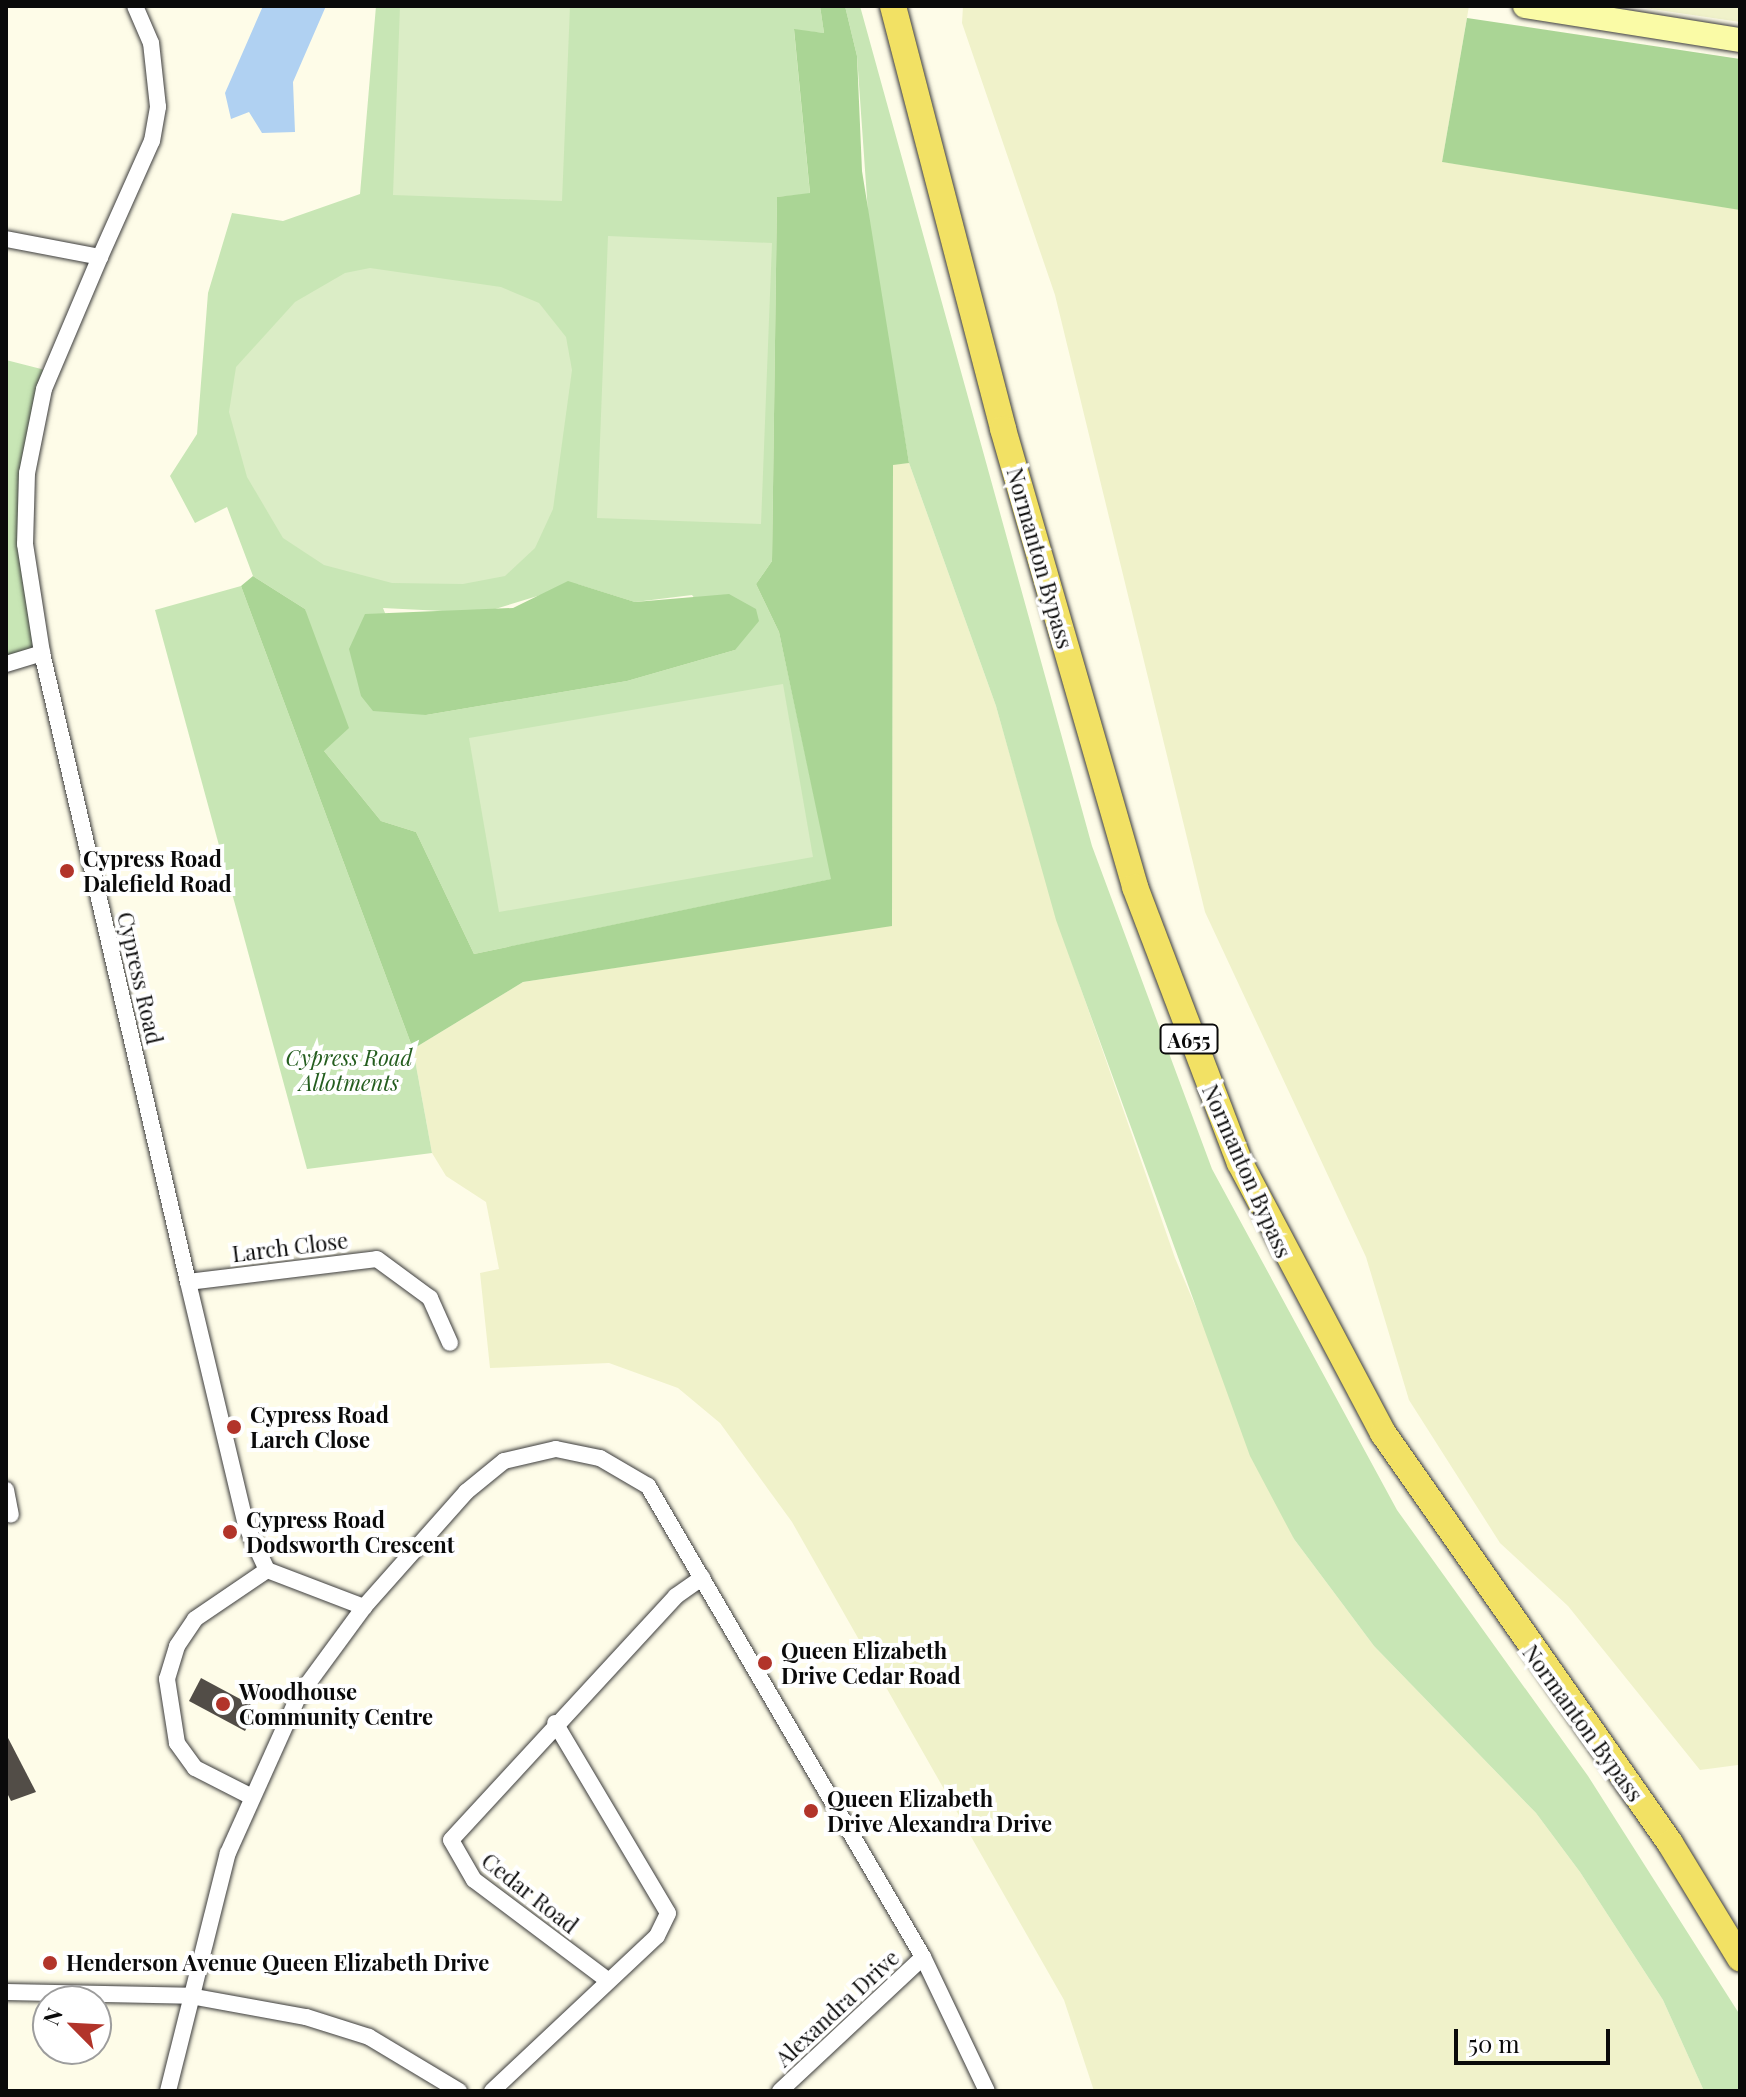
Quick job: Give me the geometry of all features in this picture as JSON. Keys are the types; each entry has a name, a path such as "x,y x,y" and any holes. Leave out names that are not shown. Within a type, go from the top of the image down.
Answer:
{"main road":[{"name":"Normanton Bypass","path":"893,6 1003,429 1135,887 1240,1163 1383,1433 1670,1843 1740,1958"}],"street":[{"name":"Cypress Road","path":"135,6 151,43 158,107 152,141 49,371 27,473 25,544 42,653 188,1282 246,1525 267,1570"},
{"path":"1525,6 1740,40"},
{"path":"6,239 100,257"},
{"path":"6,664 42,653"},
{"name":"Larch Close","path":"188,1282 377,1259 430,1298 450,1343"},
{"path":"168,2091 190,1996 250,1796 298,1697 364,1607 485,1474 504,1461 556,1449 600,1458 648,1486 923,1957 987,2091"},
{"path":"6,1490 11,1515"},
{"path":"250,1796 195,1768 177,1743 167,1679 195,1619 267,1570 364,1607"},
{"name":"Cedar Road","path":"606,1979 474,1880 453,1853 460,1826 676,1596 702,1578"},
{"path":"492,2091 606,1979 657,1936 668,1913 555,1723"},
{"name":"Alexandra Drive","path":"780,2091 923,1957"},
{"path":"6,1992 190,1996 306,2017 369,2037 459,2091"}],"green space":[{"path":"376,6 820,6 824,33 794,30 810,194 777,197 772,561 756,584 779,632 832,879 474,954 416,832 381,821 324,751 305,609 253,576 227,507 195,523 170,476 197,434 208,293 232,213 283,221 360,194","holes":["577,584 635,602 692,595 735,650 627,681 426,715 383,608 482,613"]},
{"path":"400,6 570,6 562,201 393,195"},
{"path":"820,6 845,6 857,56 862,171 909,463 893,465 892,926 523,982 413,1049 241,586 253,576 305,609 349,728 324,751 381,821 416,832 474,954 831,879 779,632 756,584 772,561 777,197 810,193 794,29 824,33"},
{"path":"845,6 860,6 1092,846 1212,1169 1397,1510 1588,1776 1740,2015 1740,2091 1704,2091 1663,2000 1580,1872 1536,1813 1374,1646 1294,1539 1250,1456 1056,920 996,706 909,463 869,227 857,56"},
{"path":"963,6 1469,6 1442,162 1740,204 1738,1765 1700,1770 1568,1606 1500,1543 1409,1400 1366,1257 1205,912 1055,295 962,23"},
{"path":"1634,6 1740,6 1740,22 1645,8"},
{"path":"1467,18 1740,59 1740,210 1442,162"},
{"path":"608,236 772,243 761,524 597,518"},
{"path":"370,268 501,287 539,303 566,337 572,370 553,509 535,548 505,576 463,584 392,583 324,565 283,538 247,477 229,412 236,367 295,302 345,273"},
{"path":"6,360 49,371 27,473 42,653 6,664"},
{"path":"909,463 996,706 1057,920 1175,1258 1294,1539 1374,1646 1536,1813 1580,1872 1663,2000 1704,2091 1094,2091 1064,2000 792,1522 720,1423 678,1388 609,1363 490,1368 480,1273 499,1269 486,1202 446,1176 432,1153 413,1049 523,982 892,925 893,464"},
{"path":"568,581 635,602 729,594 756,609 759,621 735,650 627,681 426,715 373,711 361,696 349,649 365,614 513,608"},
{"name":"Cypress Road Allotments","path":"241,586 413,1049 432,1153 307,1169 155,610"},
{"path":"783,684 813,857 499,912 469,738"}],"water":[{"path":"263,6 326,6 293,82 295,132 262,133 249,112 231,119 225,93"}],"building":[{"name":"Woodhouse Community Centre","path":"201,1678 257,1708 245,1731 189,1701"},
{"path":"6,1734 36,1792 11,1801 6,1791"}],"place":[{"name":"Cypress Road Dalefield Road","path":"67,871"},
{"name":"Cypress Road Larch Close","path":"234,1427"},
{"name":"Cypress Road Dodsworth Crescent","path":"230,1532"},
{"name":"Queen Elizabeth Drive Cedar Road","path":"765,1663"},
{"name":"Woodhouse Community Centre","path":"223,1704"},
{"name":"Queen Elizabeth Drive Alexandra Drive","path":"811,1811"},
{"name":"Henderson Avenue Queen Elizabeth Drive","path":"50,1963"}]}
